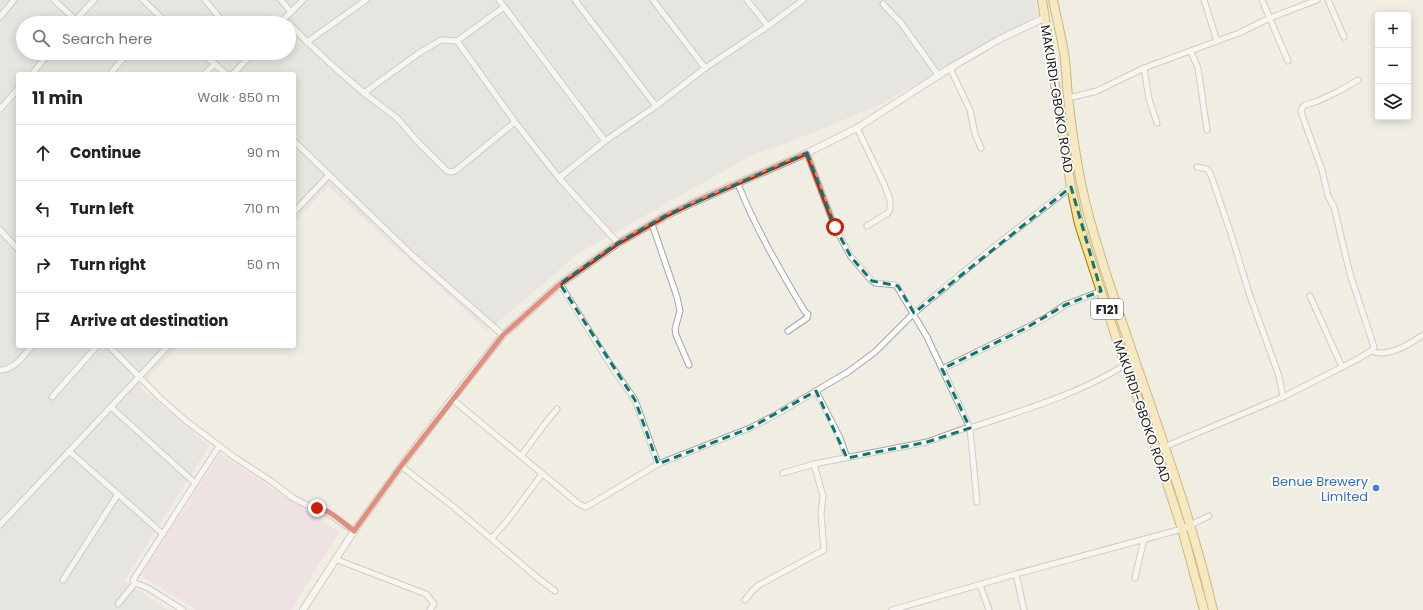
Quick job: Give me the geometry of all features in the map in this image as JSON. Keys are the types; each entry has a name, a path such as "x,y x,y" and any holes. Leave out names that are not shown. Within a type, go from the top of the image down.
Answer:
{"main road":[{"name":"MAKURDI-GBOKO ROAD","path":"1042,0 1071,187 1079,224 1125,365 1150,431 1182,529 1204,610"},
{"name":"F121","path":"1053,0 1064,59 1076,159 1092,230 1190,526 1213,610"}],"street":[{"path":"0,17 14,0"},
{"path":"54,0 70,16"},
{"path":"80,16 94,0"},
{"path":"143,0 159,16"},
{"path":"205,0 218,16"},
{"path":"281,0 291,12"},
{"path":"286,16 303,0"},
{"path":"306,42 366,0"},
{"path":"499,0 605,141"},
{"path":"575,0 656,106"},
{"path":"653,0 705,68"},
{"path":"747,0 768,26"},
{"path":"559,178 605,141 656,106 705,68 768,26 803,0"},
{"path":"1204,0 1217,41"},
{"path":"1262,0 1288,61"},
{"path":"1068,98 1096,91 1144,68 1191,52 1239,33 1270,18 1317,0"},
{"path":"1328,0 1344,37"},
{"path":"883,4 901,23 939,76"},
{"path":"364,93 441,40 457,41 504,7"},
{"path":"302,610 354,531 452,399 503,335 560,284 618,243 652,224 692,203 807,153 857,128 950,68 998,40 1044,18"},
{"path":"296,31 306,42 364,93 397,118 440,165 449,172 453,172 459,168 515,122"},
{"path":"457,41 515,122 559,178 618,243"},
{"path":"1191,52 1198,68 1207,130"},
{"path":"34,72 43,60"},
{"path":"112,72 122,60"},
{"path":"210,60 224,72"},
{"path":"235,72 245,60"},
{"path":"206,72 214,64"},
{"path":"950,68 970,110 975,134 981,148"},
{"path":"1144,68 1149,99 1157,123"},
{"path":"1164,447 1283,397 1342,367 1371,351 1374,347 1350,274 1334,207 1328,196 1322,170 1301,112 1302,108 1306,105 1339,91 1358,80"},
{"path":"0,109 16,91"},
{"path":"857,128 884,184 890,200 890,209 888,213 867,226"},
{"path":"296,143 413,256 503,335"},
{"path":"807,153 835,227 851,256 875,283 894,283 896,285 914,313 942,369 970,428 977,502"},
{"path":"1197,167 1205,168 1211,175 1232,236 1249,293 1279,376 1283,397"},
{"path":"296,210 329,175"},
{"path":"738,184 769,252 805,312 808,314 807,318 788,331"},
{"path":"452,399 579,504 586,507 658,464 750,428 848,372 875,352 914,313 990,250 1071,187"},
{"path":"652,224 677,297 680,311 675,328 676,335 689,365"},
{"path":"0,230 16,247"},
{"path":"560,284 610,364 635,400 658,464"},
{"path":"942,369 1047,318 1065,304 1101,291"},
{"path":"1310,296 1342,367"},
{"path":"1371,351 1380,353 1393,351 1410,344 1423,335"},
{"path":"0,370 5,370 14,366 30,348"},
{"path":"52,397 95,348"},
{"path":"111,348 159,397 234,458 271,481 293,498 307,505 322,509 354,531"},
{"path":"0,525 166,348"},
{"path":"783,473 814,464 927,442 1069,394 1125,365"},
{"path":"816,391 840,438 847,458"},
{"path":"111,407 195,483"},
{"path":"521,456 557,409"},
{"path":"118,604 135,583 133,580 134,578 219,446"},
{"path":"69,451 163,534"},
{"path":"745,600 759,585 824,550 821,514 823,496 814,464"},
{"path":"401,466 492,538 555,591"},
{"path":"492,538 507,521 542,474"},
{"path":"62,580 118,494"},
{"path":"892,610 1016,574 1182,529 1209,516"},
{"path":"1134,578 1144,539"},
{"path":"335,559 426,594 434,604 430,610"},
{"path":"1016,574 1024,610"},
{"path":"135,583 148,588 183,610"},
{"path":"980,585 989,610"},
{"path":"916,603 918,610"}],"highlighted area":[{"path":"807,153 835,227 851,257 872,281 898,286 914,313 1071,187 1101,291 1065,305 1026,328 942,369 970,428 927,442 847,458 816,391 750,428 658,464 635,400 560,284 618,243 665,216"}],"shaded area":[{"path":"0,0 1034,0 1039,15 881,104 813,133 750,156 579,253 488,331 328,186 296,220 296,72 16,72 16,348 176,348 140,387 209,446 124,581 168,610 0,610"},
{"path":"220,454 339,532 291,610 196,610 141,575"}],"place":[{"name":"Benue Brewery Limited","path":"1376,488"}],"route":[{"path":"317,508 330,513 354,531 401,466 503,335 560,284 618,243 665,216 807,153 835,227"}]}
